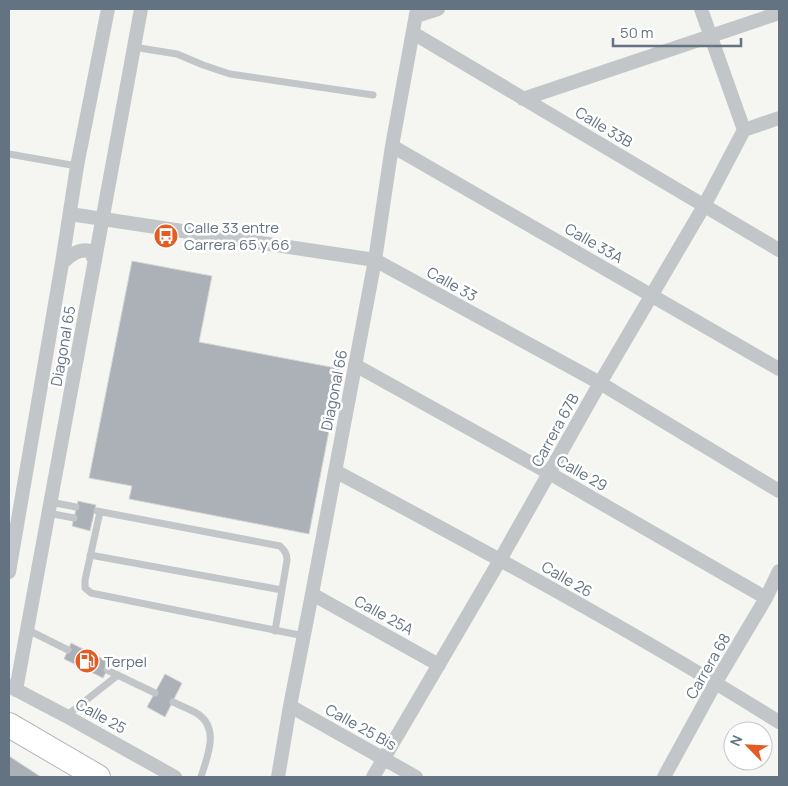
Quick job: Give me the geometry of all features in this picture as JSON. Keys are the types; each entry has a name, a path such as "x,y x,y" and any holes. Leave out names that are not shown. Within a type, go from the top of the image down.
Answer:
{"highway":[{"path":"9,724 98,777"}],"street":[{"name":"Diagonal 65","path":"9,572 77,166 108,9"},
{"name":"Diagonal 65","path":"12,688 28,630 141,9"},
{"path":"416,12 438,9"},
{"path":"701,9 744,130 779,118"},
{"name":"Diagonal 66","path":"278,777 375,260 392,146 416,12"},
{"path":"524,99 779,13"},
{"name":"Calle 33B","path":"413,33 779,250"},
{"name":"Carrera 67B","path":"373,777 704,206 744,130"},
{"name":"Calle 33A","path":"392,146 779,369"},
{"name":"Calle 33","path":"70,214 375,260 600,383 779,492"},
{"path":"62,262 73,254 85,250 90,252 95,262"},
{"name":"Calle 29","path":"355,365 549,473 766,598"},
{"name":"Calle 26","path":"335,470 500,560 716,682 779,722"},
{"name":"Carrera 68","path":"664,777 716,682 766,598 779,571"},
{"name":"Calle 25A","path":"312,594 439,665"},
{"name":"Calle 25","path":"12,688 175,777"},
{"name":"Calle 25 Bis","path":"290,706 416,777"}],"lane":[{"path":"133,47 177,54 230,74 373,95"},
{"path":"9,154 77,166"},
{"path":"49,508 76,507"},
{"path":"49,508 74,518"},
{"path":"275,631 287,560 285,550 280,546 97,512 85,584 86,588 91,592 275,631 304,636"},
{"path":"90,555 282,590"},
{"path":"28,630 68,650"},
{"path":"107,670 155,693"},
{"path":"66,716 118,675"},
{"path":"173,702 199,715 207,724 210,732 211,743 201,777"}],"building":[{"path":"132,261 212,276 199,342 341,369 309,534 129,499 132,486 89,478"},
{"path":"78,501 96,505 90,531 72,526"},
{"name":"Terpel","path":"71,643 111,663 103,678 64,659"},
{"name":"Terpel","path":"165,674 182,683 165,717 147,707"},
{"path":"9,756 41,777 9,777"}],"place":[{"name":"Calle 33 entre Carrera 65 y 66","path":"166,236"},
{"name":"Terpel","path":"87,661"}]}
